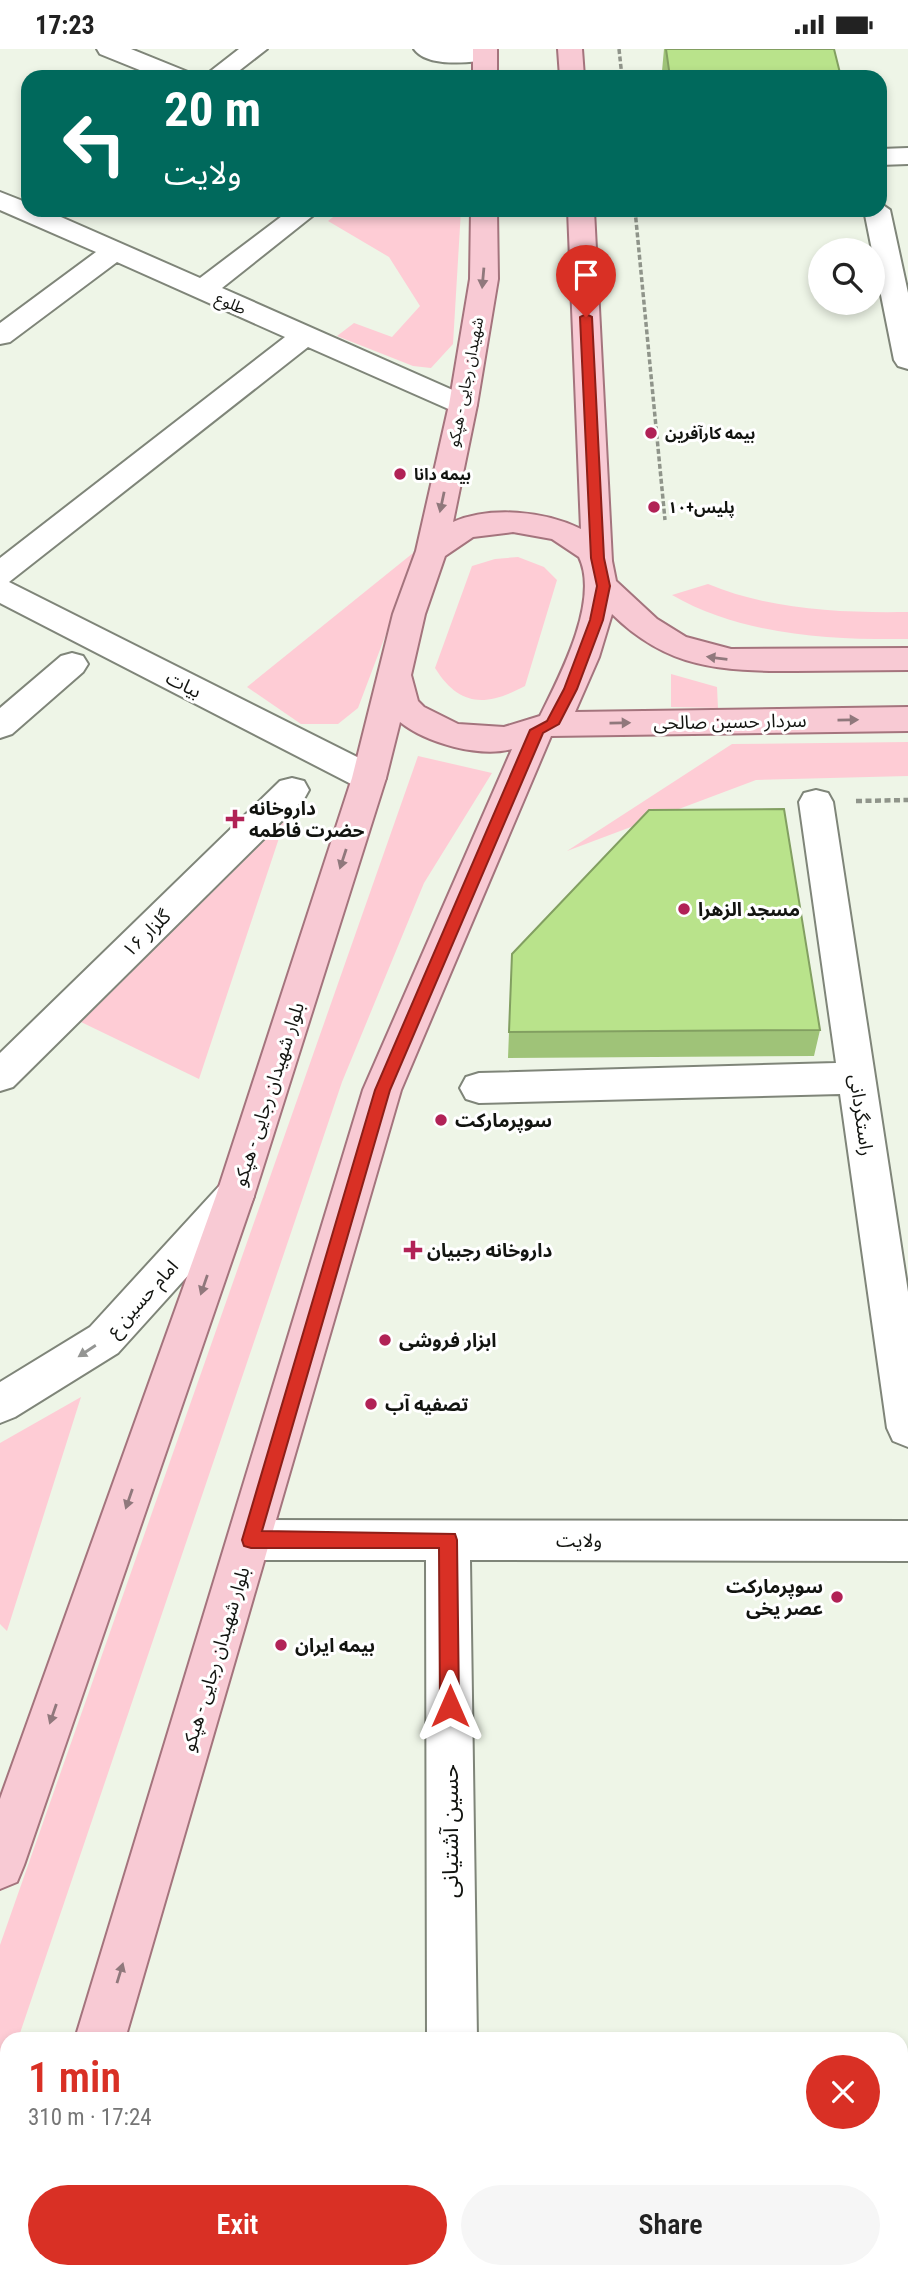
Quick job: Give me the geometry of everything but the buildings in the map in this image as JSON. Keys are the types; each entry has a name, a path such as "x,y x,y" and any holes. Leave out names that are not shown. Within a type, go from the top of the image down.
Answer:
{"main road":[{"path":"570,49 572,70"},
{"name":"شهیدان رجایی - هپکو","path":"431,551 463,405 484,279 484,217"},
{"path":"581,217 600,572 584,654 545,727 505,739 480,740 455,736 426,725 403,705 395,675 409,614 431,551 446,538 465,529 513,522 541,525 565,532 583,542 600,572 640,625 685,651 731,660 908,659"},
{"path":"776,721 756,706 750,690 755,672 777,660"},
{"name":"بلوار شهیدان رجایی - هپکو","path":"4,1838 235,1196 369,778 395,675"},
{"name":"سردار حسین صالحی","path":"545,727 908,719"},
{"name":"بلوار شهیدان رجایی - هپکو","path":"102,2032 251,1540 382,1090 545,727"}],"street":[{"path":"109,49 162,70"},
{"path":"225,70 255,49"},
{"path":"435,60 485,59"},
{"path":"887,157 908,156"},
{"name":"طلوع","path":"41,217 463,405"},
{"path":"202,290 298,217"},
{"path":"878,217 908,360"},
{"path":"0,337 115,251"},
{"path":"0,574 305,335"},
{"name":"بیات","path":"0,590 369,778"},
{"path":"0,726 72,664"},
{"name":"گلزار ۱۶","path":"0,1076 292,790"},
{"name":"راستگردانی","path":"816,802 908,1428"},
{"path":"479,1088 857,1078"},
{"name":"امام حسین ع","path":"0,1404 104,1340 235,1196"},
{"name":"ولایت","path":"251,1540 908,1541"},
{"name":"حسین آشتیانی","path":"448,1540 452,2032"}],"path":[{"path":"619,49 621,70"},
{"path":"636,217 665,520"},
{"path":"816,802 908,800"}],"shaded area":[{"path":"333,217 461,217 453,344 431,368 413,366 337,336 354,323 392,337 420,306 389,257 328,221"},
{"path":"418,549 358,708 338,724 301,724 247,687"},
{"path":"518,557 544,567 557,580 525,686 486,700 464,697 444,681 435,668 472,566 495,559"},
{"path":"708,584 781,605 857,612 908,612 908,639 817,636 756,627 727,619 672,595"},
{"path":"671,674 717,687 718,708 671,707"},
{"path":"908,742 908,776 756,780 567,851 732,744"},
{"path":"418,756 492,773 424,883 342,1082 20,2032 0,2032 0,1945"},
{"path":"286,817 199,1079 81,1022"},
{"path":"81,1397 7,1631 0,1624 0,1443"}],"place":[{"name":"بیمه کارآفرین","path":"651,433"},
{"name":"بیمه دانا","path":"400,474"},
{"name":"پلیس+۱۰","path":"654,507"},
{"name":"داروخانه حضرت فاطمه","path":"235,819"},
{"name":"مسجد الزهرا","path":"684,909"},
{"name":"سوپرمارکت","path":"441,1120"},
{"name":"داروخانه رجبیان","path":"413,1250"},
{"name":"ابزار فروشی","path":"385,1340"},
{"name":"تصفیه آب","path":"371,1404"},
{"name":"سوپرمارکت عصر یخی","path":"837,1597"},
{"name":"بیمه ایران","path":"281,1645"}],"route":[{"path":"450,1706 448,1540 251,1540 382,1090 537,730 552,724 570,689 596,620 603,586 598,558 586,317"}]}
